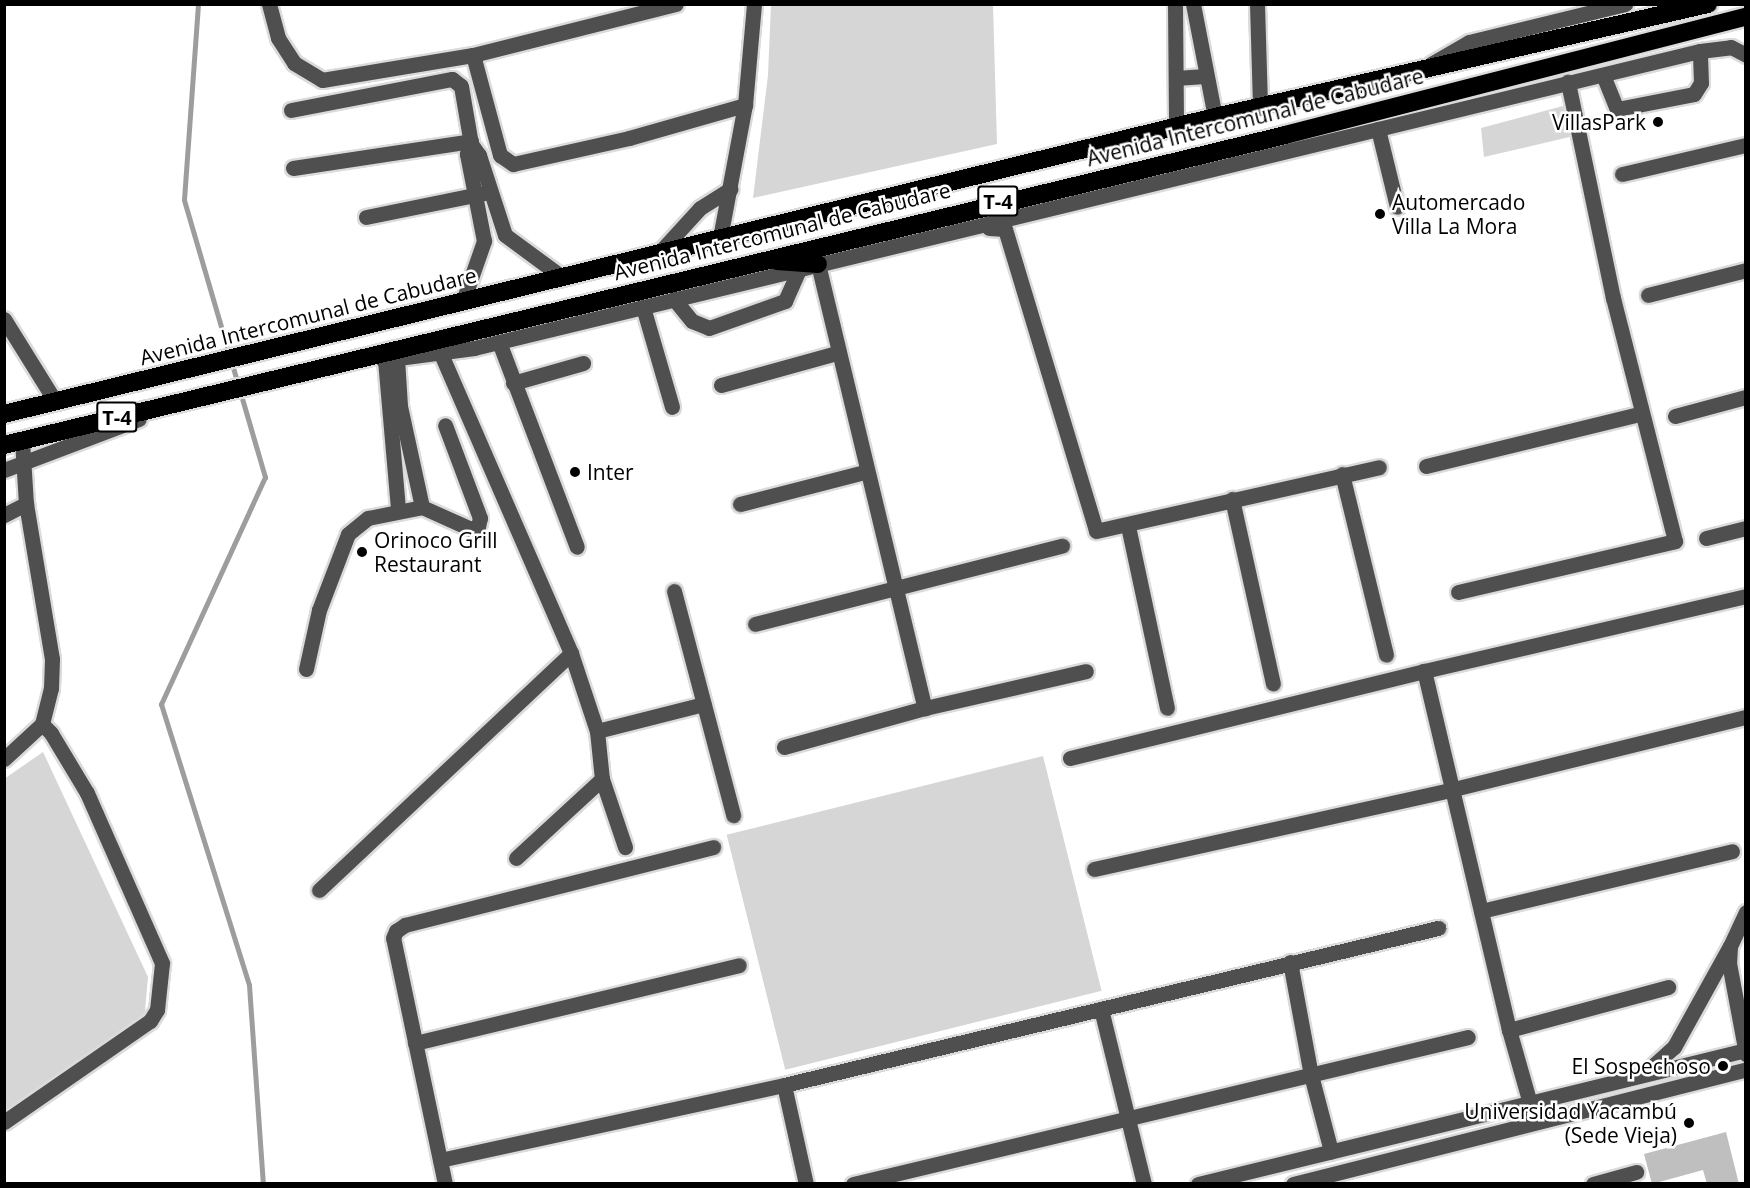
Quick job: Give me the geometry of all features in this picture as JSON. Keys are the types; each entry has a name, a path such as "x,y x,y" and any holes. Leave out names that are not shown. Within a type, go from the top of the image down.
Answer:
{"highway":[{"name":"Avenida Intercomunal de Cabudare","path":"4,414 1215,117 1706,5"},
{"name":"Avenida Intercomunal de Cabudare","path":"13,443 230,388 330,366 1285,135 1746,16"},
{"path":"763,260 818,269"}],"street":[{"path":"269,4 278,38 294,63 322,80 473,55 676,4"},
{"path":"720,238 745,105 754,4"},
{"path":"1175,4 1176,127"},
{"path":"1193,4 1205,76 1215,117"},
{"path":"1257,4 1260,107"},
{"path":"1419,71 1469,42 1625,4"},
{"path":"818,269 1700,51 1731,47 1746,55"},
{"path":"1603,75 1617,109 1694,94 1701,83 1700,51"},
{"path":"473,55 500,155 513,164 629,138 745,105"},
{"path":"1176,78 1205,76"},
{"path":"291,110 452,79 461,86 471,143 479,155 484,241 464,301"},
{"path":"1458,592 1675,541 1640,414 1568,82"},
{"path":"1378,129 1397,207"},
{"path":"293,168 471,143"},
{"path":"1622,174 1746,145"},
{"path":"658,254 700,207 730,189"},
{"path":"366,217 482,193"},
{"path":"482,193 505,235 562,277"},
{"path":"330,366 441,354 500,342 799,269 818,269 1002,227 1092,527 1101,533 1232,499 1379,467"},
{"path":"484,241 505,235"},
{"path":"674,299 692,321 709,328 785,301 799,269"},
{"path":"818,269 836,353 925,708"},
{"path":"1647,295 1746,270"},
{"path":"644,307 672,407"},
{"path":"4,319 55,401"},
{"path":"500,342 513,382 577,547"},
{"path":"721,385 836,353"},
{"path":"441,354 571,653 597,731 602,779 625,847"},
{"path":"391,359 422,507"},
{"path":"391,359 398,510"},
{"path":"513,382 583,363"},
{"path":"1676,416 1746,397"},
{"path":"4,470 23,466 190,398"},
{"path":"1426,466 1640,414"},
{"path":"306,669 319,610 348,534 368,518 398,510 422,507 471,529 480,521 445,425"},
{"path":"4,759 42,724 51,688 51,659 26,504 23,466 13,443"},
{"path":"740,504 866,472"},
{"path":"1342,474 1386,656"},
{"path":"1232,499 1273,684"},
{"path":"4,515 26,504"},
{"path":"1128,526 1167,708"},
{"path":"1706,538 1746,528"},
{"path":"754,624 897,590 1062,546"},
{"path":"674,591 733,815"},
{"path":"1070,758 1424,671 1746,596"},
{"path":"319,890 571,653"},
{"path":"784,747 925,708 1086,671"},
{"path":"1424,671 1450,790 1509,1030 1535,1121"},
{"path":"597,731 704,704"},
{"path":"1094,870 1450,790 1746,717"},
{"path":"4,1122 150,1021 157,1010 162,963 87,793 51,733 42,724"},
{"path":"516,858 602,779"},
{"path":"445,1184 393,938 399,927 713,847"},
{"path":"1481,911 1732,851"},
{"path":"1644,1073 1674,1047 1730,946 1746,912"},
{"path":"440,1160 784,1085 1438,928"},
{"path":"1198,1184 1260,1176 1331,1151 1644,1073 1745,1051 1729,963 1730,946"},
{"path":"1290,962 1311,1075 1331,1151"},
{"path":"415,1043 739,965"},
{"path":"1509,1030 1668,987"},
{"path":"1101,1009 1144,1184"},
{"path":"853,1184 1468,1037"},
{"path":"1293,1184 1746,1069"},
{"path":"784,1085 806,1184"},
{"path":"1593,1184 1636,1172"}],"shaded area":[{"path":"771,5 993,5 997,144 753,198 768,75"},
{"path":"1574,103 1578,135 1484,157 1481,128"},
{"path":"43,752 148,977 144,1022 4,1116 4,779"},
{"path":"1043,756 1102,991 785,1070 727,835"}],"building":[{"path":"1726,1132 1739,1184 1707,1184 1703,1170 1652,1184 1644,1154"}],"waterway":[{"path":"198,4 184,200 265,477 161,704 249,985 263,1184"}],"place":[{"name":"VillasPark","path":"1658,122"},
{"name":"Automercado Villa La Mora","path":"1380,214"},
{"name":"Inter","path":"575,472"},
{"name":"Orinoco Grill Restaurant","path":"362,552"},
{"name":"El Sospechoso","path":"1723,1066"},
{"name":"Universidad Yacambú (Sede Vieja)","path":"1689,1123"}]}
